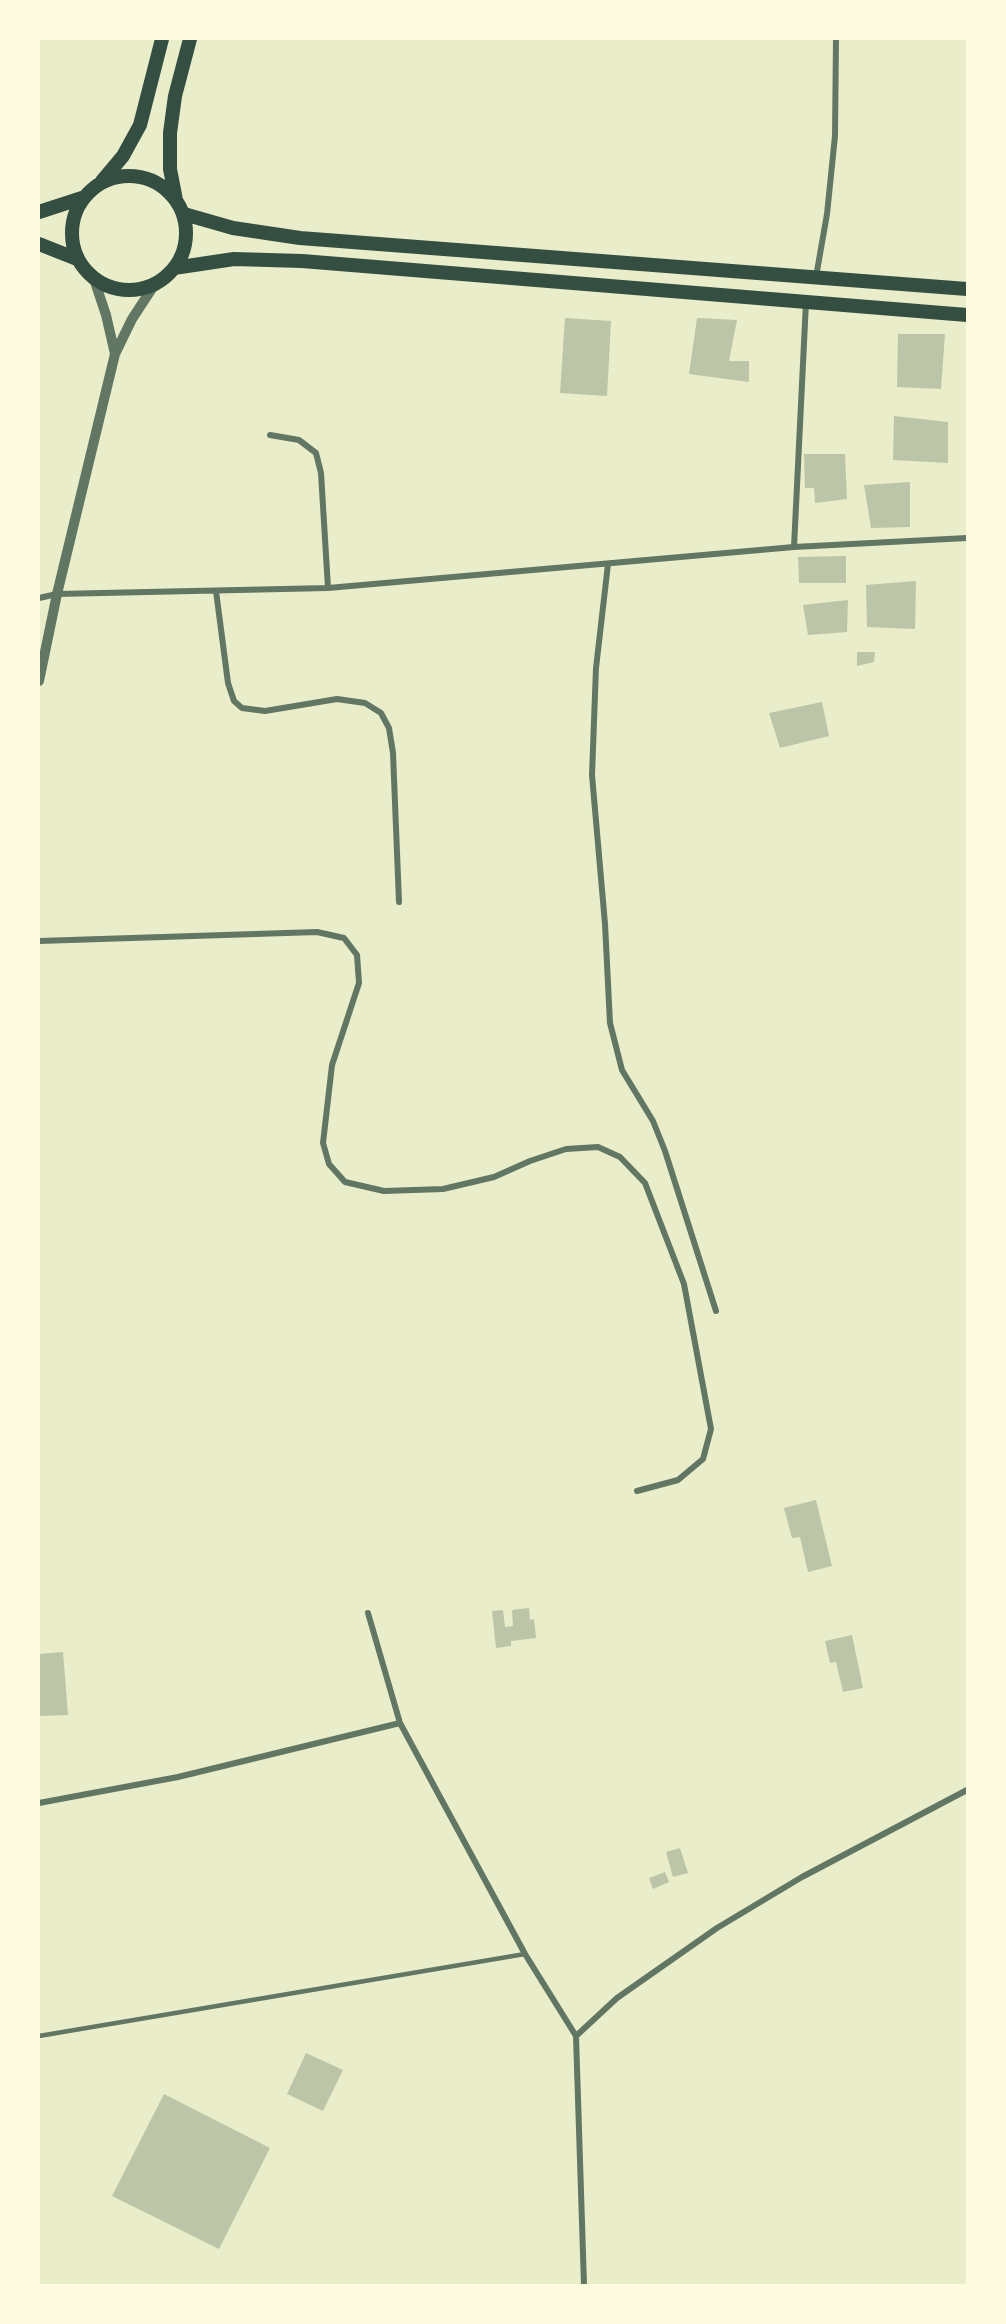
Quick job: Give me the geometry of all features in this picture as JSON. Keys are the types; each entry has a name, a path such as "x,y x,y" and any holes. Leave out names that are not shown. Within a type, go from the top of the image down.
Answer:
{"main road":[{"path":"39,212 82,198 101,182 123,156 140,124 162,39"},
{"path":"176,200 170,168 170,134 176,96 190,39"},
{"path":"82,198 73,217 71,238 77,259 94,279 113,288 135,290 155,284 174,268 183,252 186,233 184,214 176,200 161,185 142,177 121,176 101,182"},
{"path":"184,214 233,228 300,238 967,289"},
{"path":"39,244 77,259"},
{"path":"174,268 234,259 302,261 967,315"}],"street":[{"path":"815,277 827,214 835,136 837,39"},
{"path":"94,279 106,315 115,354"},
{"path":"39,681 57,594 115,354 132,319 155,284"},
{"path":"794,547 806,301"},
{"path":"270,435 299,440 316,453 321,473 328,588"},
{"path":"39,598 57,594 328,588 794,547 967,538"},
{"path":"608,564 596,668 592,775 605,924 610,1023 622,1070 653,1121 665,1151 716,1311"},
{"path":"216,591 228,683 234,701 242,708 265,711 337,699 365,703 381,713 389,728 393,753 399,902"},
{"path":"39,940 317,932 344,938 357,955 359,983 332,1065 323,1143 329,1164 345,1182 384,1191 443,1189 494,1177 530,1161 566,1149 598,1147 620,1157 645,1183 684,1284 711,1429 702,1459 678,1480 637,1491"},
{"path":"368,1613 400,1723 525,1954 576,2036 584,2285"},
{"path":"39,1803 178,1777 400,1723"},
{"path":"576,2036 617,1998 717,1928 802,1877 967,1790"}],"lane":[{"path":"39,2036 525,1954"}],"building":[{"path":"565,318 611,321 607,396 560,393"},
{"path":"697,318 737,320 729,361 749,361 749,382 689,374"},
{"path":"898,334 945,334 941,389 897,387"},
{"path":"894,416 948,422 948,463 893,460"},
{"path":"804,454 845,454 847,499 815,503 814,488 805,488"},
{"path":"910,482 910,527 871,528 864,485"},
{"path":"846,556 846,583 799,583 798,557"},
{"path":"916,581 915,629 867,627 866,585"},
{"path":"848,600 847,632 808,635 803,605"},
{"path":"857,652 875,652 874,662 857,666"},
{"path":"822,702 829,736 780,748 769,713"},
{"path":"816,1500 832,1566 808,1572 800,1537 792,1538 784,1508"},
{"path":"529,1608 530,1620 534,1619 536,1638 511,1641 511,1646 496,1648 492,1611 503,1610 505,1627 513,1626 512,1610"},
{"path":"852,1635 863,1688 843,1692 836,1662 830,1663 825,1641"},
{"path":"63,1652 68,1715 39,1716 39,1654"},
{"path":"680,1848 688,1873 673,1877 666,1852"},
{"path":"665,1872 669,1882 653,1889 649,1878"},
{"path":"306,2053 343,2070 323,2111 287,2094"},
{"path":"164,2094 270,2148 219,2249 112,2196"}]}
